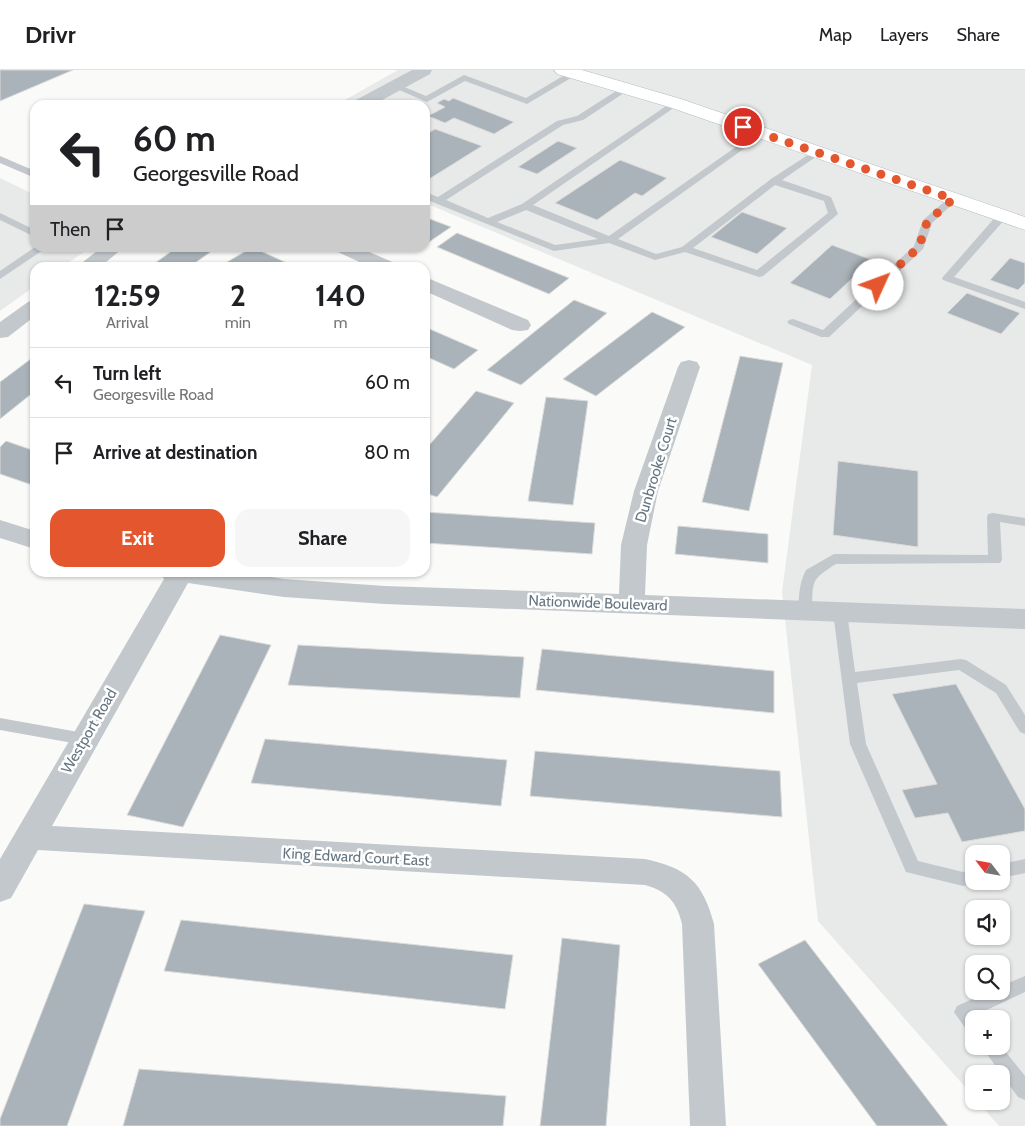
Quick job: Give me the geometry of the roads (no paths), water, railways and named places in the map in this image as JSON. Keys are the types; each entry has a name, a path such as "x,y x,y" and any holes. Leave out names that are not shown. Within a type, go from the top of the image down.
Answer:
{"main road":[{"path":"607,70 675,103"},
{"path":"568,72 675,103 1025,224"}],"street":[{"path":"369,100 424,70"},
{"path":"93,262 107,252"},
{"path":"354,252 376,262"},
{"path":"430,285 520,325"},
{"path":"6,328 30,310"},
{"path":"6,328 30,330"},
{"name":"Dunbrooke Court","path":"632,604 634,545 646,491 689,367"},
{"path":"0,529 30,538"},
{"name":"Westport Road","path":"0,888 174,577"},
{"name":"Nationwide Boulevard","path":"205,577 284,588 385,595 1025,620"},
{"name":"King Edward Court East","path":"29,836 113,843 645,872 661,875 680,887 694,904 698,924 708,1126"}],"lane":[{"path":"394,86 427,99 464,78 528,101 568,72"},
{"path":"438,201 560,123 580,118 624,89"},
{"path":"488,222 526,206 675,103"},
{"path":"430,197 554,248 610,240 760,133"},
{"path":"526,206 655,257 686,249 774,181 817,152"},
{"path":"0,159 30,173"},
{"path":"686,249 759,274 833,214 828,199 774,181"},
{"path":"793,322 825,335 919,247 927,222 953,199"},
{"path":"0,216 30,231"},
{"path":"1002,216 947,278 1025,306"},
{"path":"0,276 35,252"},
{"path":"805,611 806,585 811,573 834,558 995,560 994,517 1025,522"},
{"path":"840,612 858,744 912,867 965,879"},
{"path":"849,678 961,664 1001,688 1025,728"},
{"path":"0,724 84,739"},
{"path":"1010,869 1025,866"},
{"path":"967,1010 1025,984"},
{"path":"997,1055 1025,1091"}]}
